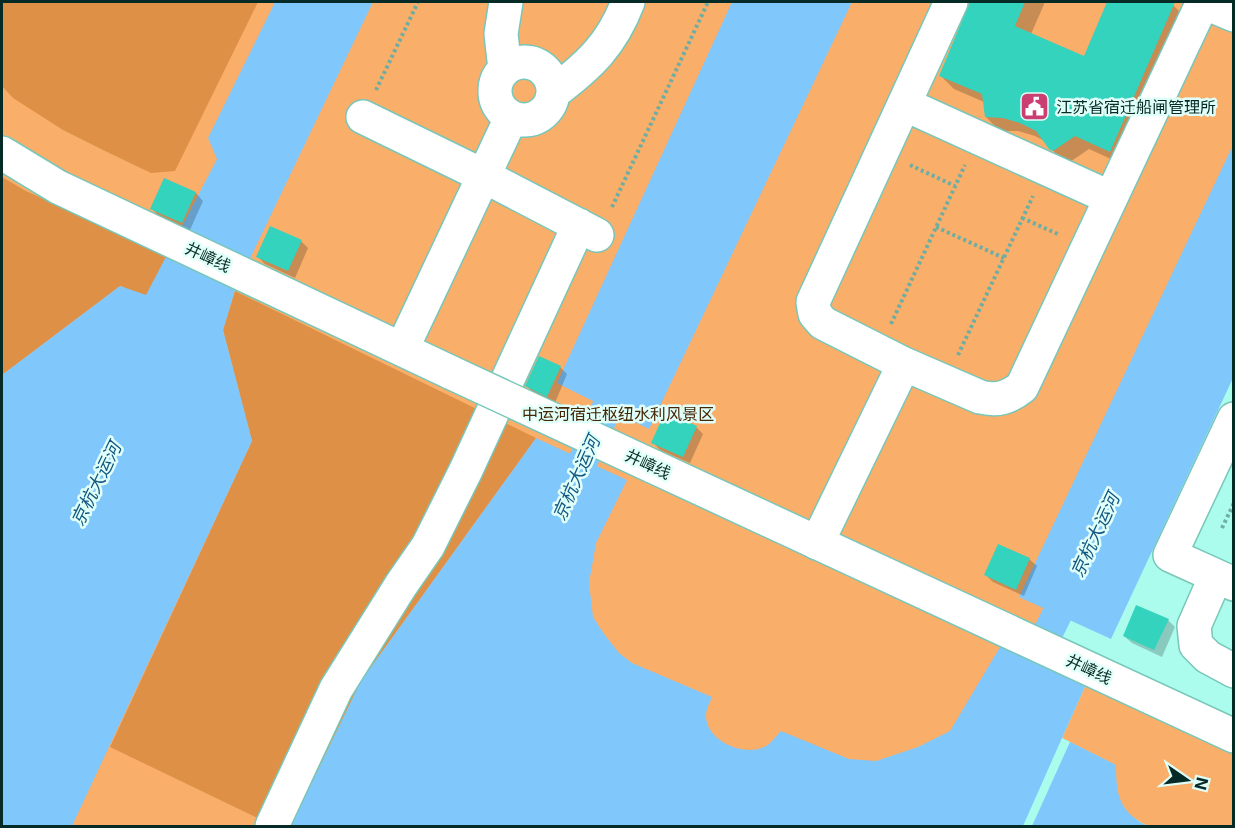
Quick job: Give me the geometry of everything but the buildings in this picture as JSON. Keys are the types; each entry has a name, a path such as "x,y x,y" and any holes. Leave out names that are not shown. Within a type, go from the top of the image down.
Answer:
{"main road":[{"path":"505,69 501,34 506,2"},
{"path":"554,92 576,76 601,52 628,2"},
{"path":"951,2 813,302 814,314 823,323 891,358 993,400 1008,398 1022,387 1203,2 1233,15"},
{"path":"522,62 541,67 552,82 554,92 547,110 540,116 521,121 503,112 495,95 498,77 513,64 522,62"},
{"path":"904,104 1111,198"},
{"path":"272,826 336,689 428,546 589,231 484,176 363,117"},
{"path":"402,349 511,118"},
{"name":"井嶂线","path":"2,153 58,187 1233,736"},
{"path":"817,543 891,358"},
{"path":"1233,419 1170,555 1225,580 1194,626 1196,645 1208,657 1233,671"}],"path":[{"path":"363,117 418,2"},
{"path":"589,231 708,2"},
{"path":"891,358 936,228 978,137"},
{"path":"882,152 955,186"},
{"path":"946,382 1046,168"},
{"path":"1022,218 1088,249"},
{"path":"936,228 1004,258"},
{"path":"1222,528 1233,503"}],"green space":[{"name":"中运河宿迁枢纽水利风景区","path":"2,2 1233,2 1233,224 947,826 2,826"},
{"path":"1087,682 1233,748 1233,826 1147,826 1129,815 1118,798 1115,765 1062,738"}],"shaded area":[{"path":"2,2 258,2 175,171 151,173 63,130 13,98 2,86"},
{"path":"2,177 26,191 168,256 146,296 120,286 2,375"},
{"path":"235,291 536,438 361,681 291,826 274,826 110,747 252,441 223,330"}],"water":[{"path":"275,2 373,2 235,290 223,330 252,441 72,826 2,826 2,375 120,286 146,295 217,159 208,138"},
{"path":"732,2 852,2 649,429 557,383"},
{"path":"1233,145 1233,378 1111,639 1019,597"},
{"path":"536,438 627,480 596,543 589,583 593,617 619,653 632,663 712,697 706,713 707,724 718,739 736,748 755,750 767,746 781,731 849,759 876,761 918,747 950,731 1003,642 1087,682 1062,738 1116,765 1118,794 1121,801 1130,814 1147,826 291,826 361,681"}],"pier":[{"path":"1062,738 1070,742 1032,826 1023,826"}],"waterway":[{"name":"京杭大运河","path":"567,497 623,371"},
{"name":"京杭大运河","path":"1031,667 1075,578"}],"place":[{"name":"江苏省宿迁船闸管理所","path":"1035,107"}]}
